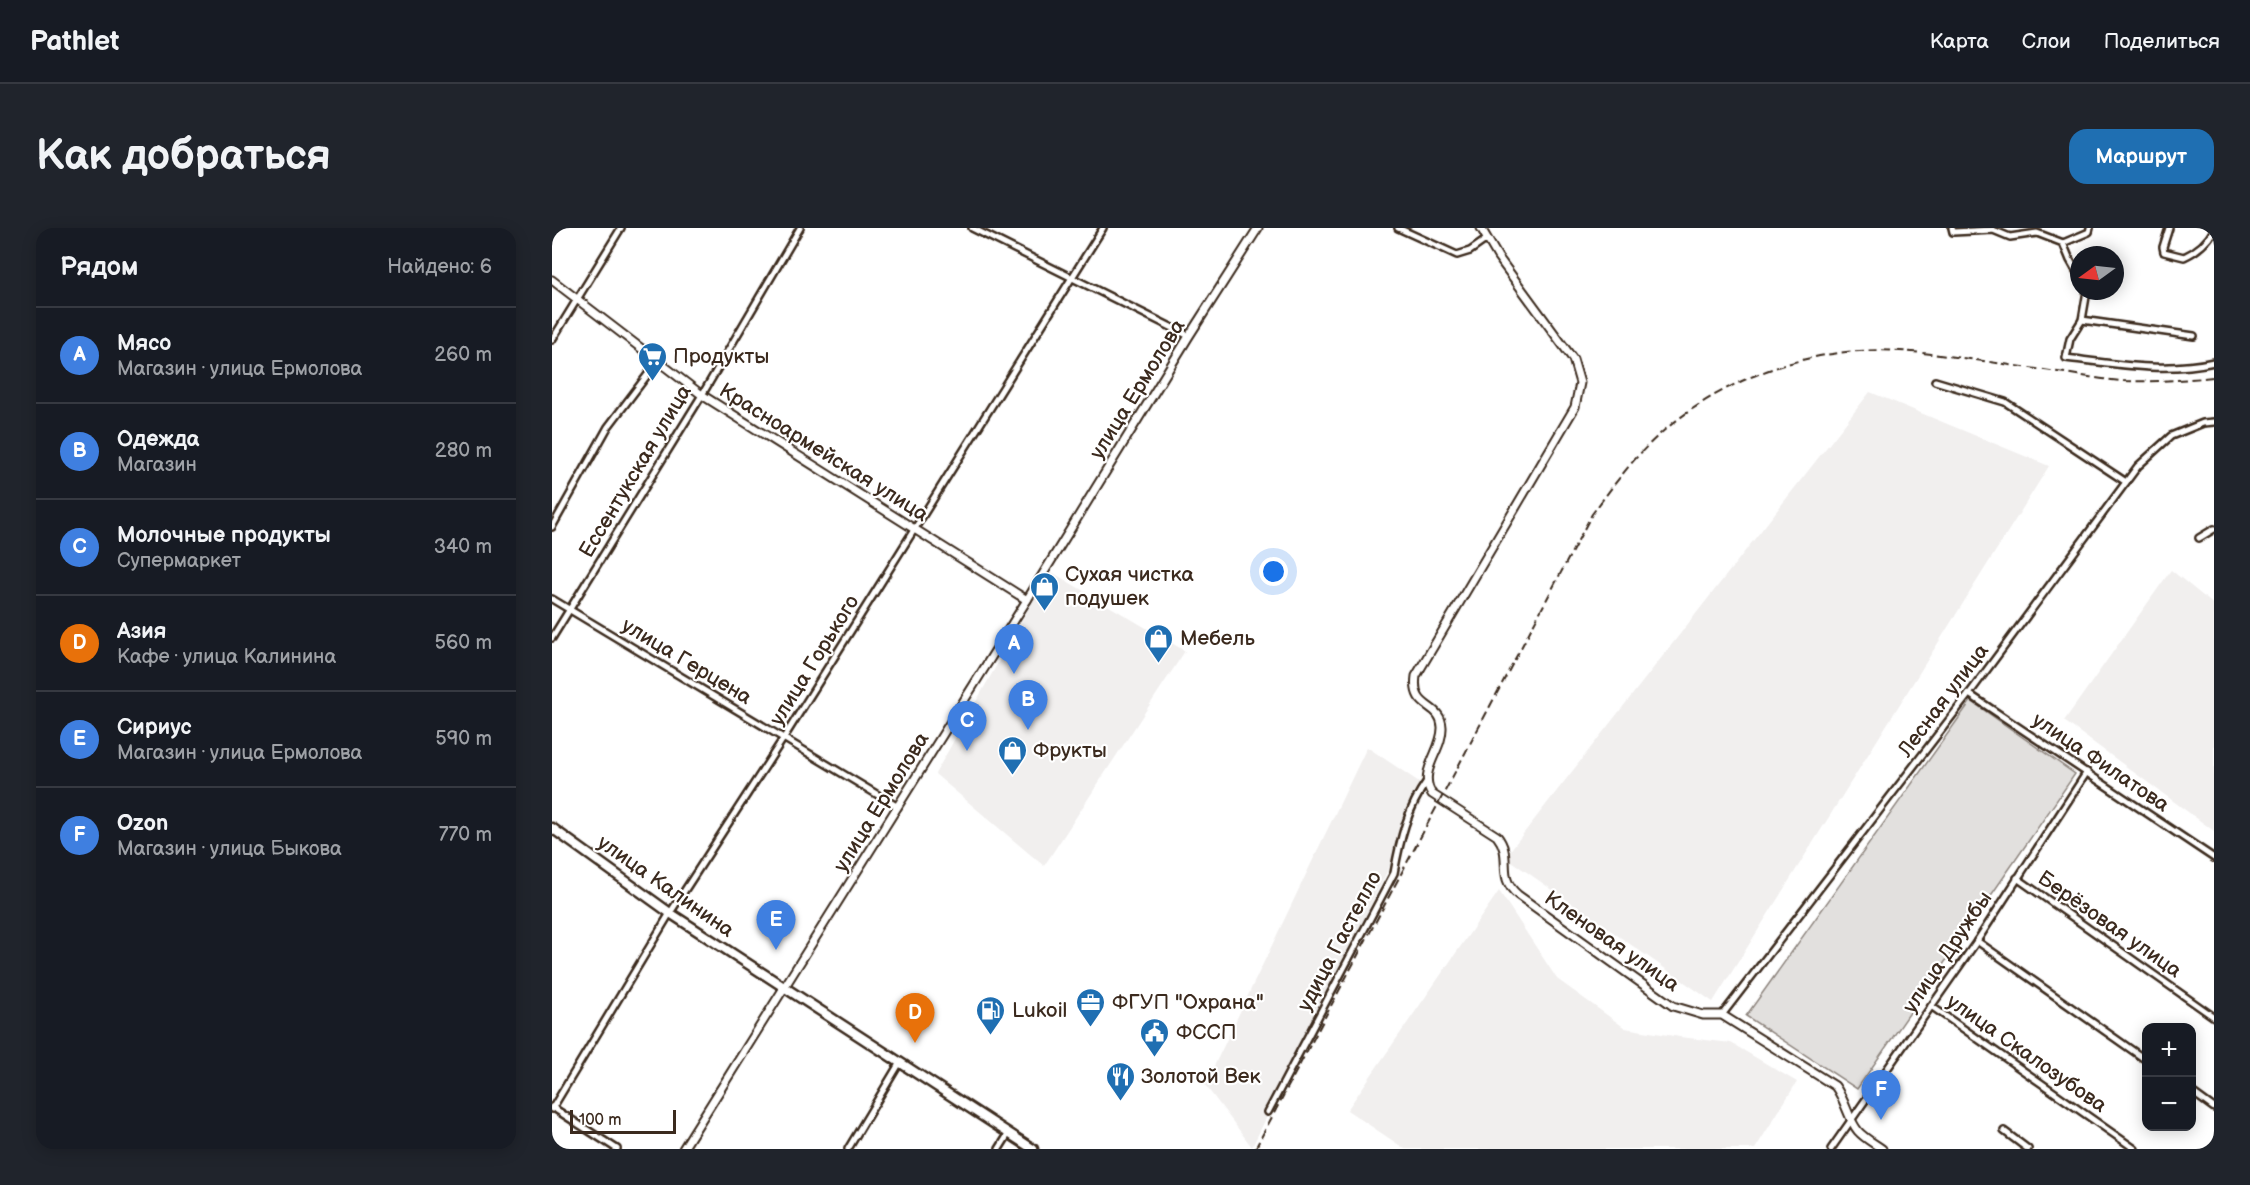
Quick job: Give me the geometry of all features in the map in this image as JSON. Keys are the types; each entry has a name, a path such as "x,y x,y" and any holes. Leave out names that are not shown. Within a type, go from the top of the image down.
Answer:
{"main road":[{"name":"улица Калинина","path":"552,828 670,912 783,988 1033,1149"}],"street":[{"path":"552,340 621,228"},
{"name":"Ессентукская улица","path":"552,638 702,395 800,228"},
{"path":"972,228 1189,336"},
{"name":"улица Горького","path":"552,1108 670,912 783,739 1103,228"},
{"name":"улица Ермолова","path":"683,1149 1258,228"},
{"path":"1398,228 1458,255 1487,239"},
{"path":"1427,781 1429,766 1441,738 1442,725 1438,715 1417,696 1414,689 1416,676 1575,407 1580,383 1573,359 1498,257 1481,228"},
{"path":"1952,228 1953,232 1993,230 2010,237 2037,234 2063,243 2089,232 2090,228"},
{"path":"2169,228 2163,247 2164,252 2184,257 2209,240 2214,230"},
{"path":"2063,243 2070,260"},
{"name":"Красноармейская улица","path":"552,280 702,395 1026,600"},
{"path":"2085,300 2082,320 2070,339 2066,358 2138,368 2196,366 2214,362"},
{"path":"2082,320 2193,336"},
{"path":"552,527 619,410 658,361"},
{"path":"1935,381 2005,402 2126,483"},
{"name":"Лесная улица","path":"1722,1015 1969,694 2138,466 2171,436 2204,423 2214,422"},
{"path":"2199,538 2214,529"},
{"name":"улица Герцена","path":"552,599 897,807"},
{"name":"улица Филатова","path":"1969,694 2214,858"},
{"name":"улица Дружбы","path":"1831,1149 1977,941 2087,772"},
{"name":"Кленовая улица","path":"1427,781 1432,794 1497,836 1504,844 1506,879 1510,889 1673,1006 1702,1015 1722,1015 1835,1086 1858,1132 1882,1149"},
{"name":"удица Гастелло","path":"1268,1112 1394,873 1400,836 1415,798 1427,781"},
{"name":"Берёзовая улица","path":"2017,878 2214,1017"},
{"path":"1977,941 2142,1057"},
{"name":"улица Скалозубова","path":"1931,1006 2135,1149"},
{"path":"848,1149 899,1064"},
{"path":"2196,1095 2214,1108"},
{"path":"552,1108 617,1149"},
{"path":"2004,1131 2028,1149"},
{"path":"999,1149 1009,1133"}],"shaded area":[{"path":"1870,392 2049,466 1713,1002 1505,857"},
{"path":"2171,570 2214,605 2214,831 2064,721"},
{"path":"1050,571 1185,651 1044,866 935,774"},
{"path":"1971,701 2075,774 1857,1089 1746,1016"},
{"path":"1367,747 1428,788 1252,1147 1205,1085"},
{"path":"1499,891 1557,979 1625,1028 1731,1043 1797,1082 1755,1149 1405,1149 1347,1110"}],"railway":[{"path":"1255,1149 1592,514 1632,462 1650,443 1686,413 1745,379 1777,367 1844,352 1878,350 1912,352 2123,381 2214,377"}],"place":[{"name":"Продукты","path":"652,382"},
{"name":"Сухая чистка подушек","path":"1044,612"},
{"name":"Мебель","path":"1159,664"},
{"name":"Мясо","path":"1014,674"},
{"name":"Одежда","path":"1028,730"},
{"name":"Молочные продукты","path":"967,751"},
{"name":"Фрукты","path":"1012,776"},
{"name":"Сириус","path":"776,950"},
{"name":"ФГУП \"Охрана\"","path":"1091,1028"},
{"name":"Lukoil","path":"991,1036"},
{"name":"Азия","path":"915,1043"},
{"name":"ФССП","path":"1155,1058"},
{"name":"Золотой Век","path":"1120,1102"},
{"name":"Ozon","path":"1881,1120"}]}
